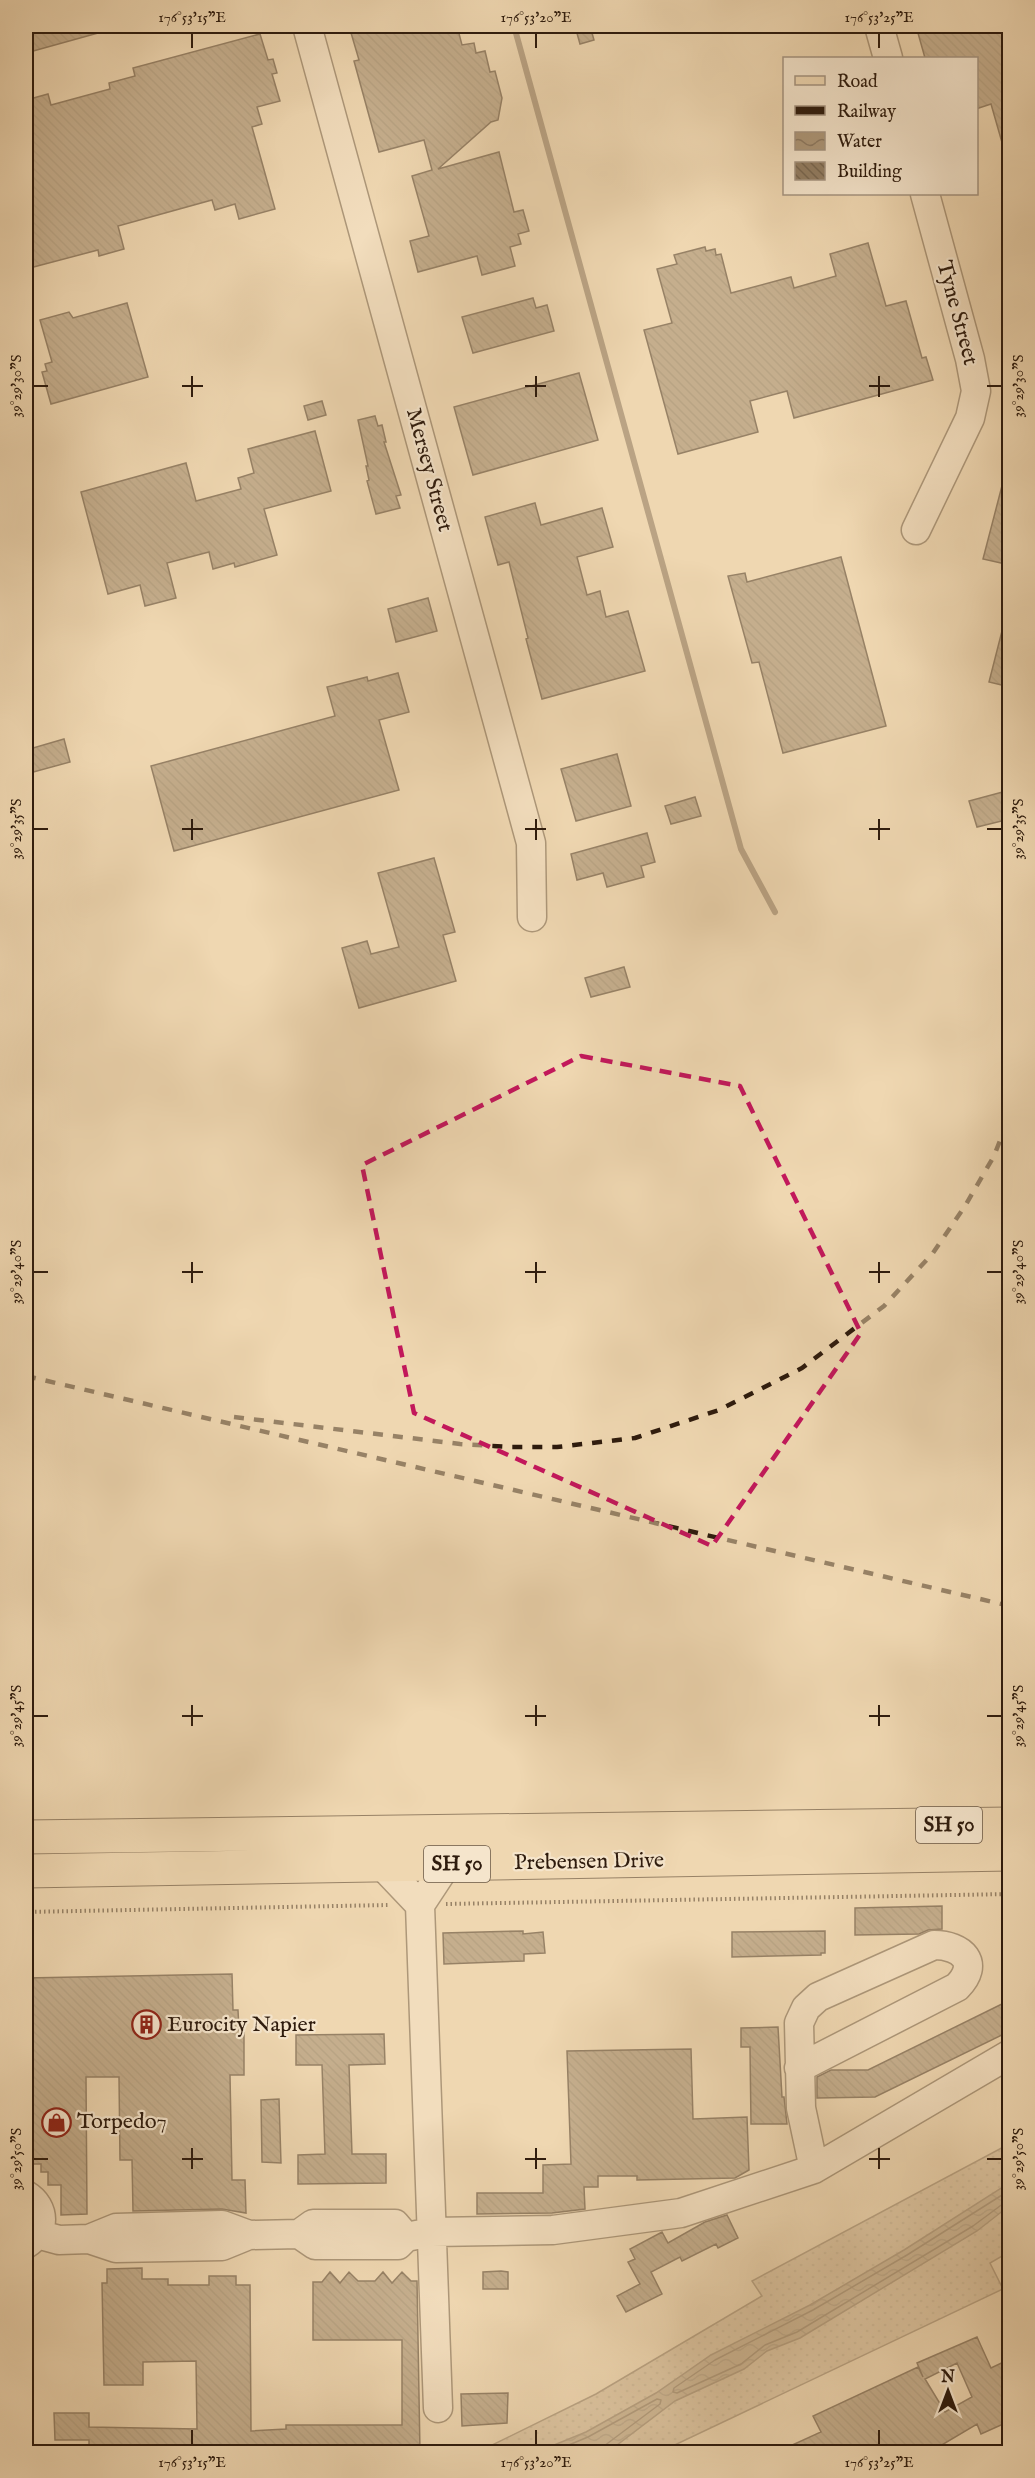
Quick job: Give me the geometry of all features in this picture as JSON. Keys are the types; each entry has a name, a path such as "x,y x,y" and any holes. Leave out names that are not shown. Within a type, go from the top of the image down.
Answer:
{"main road":[{"name":"Prebensen Drive","path":"26,1837 1010,1824"},
{"name":"Prebensen Drive","path":"26,1871 1010,1854"}],"street":[{"name":"Mersey Street","path":"307,26 531,843 532,917"},
{"path":"879,26 888,57"},
{"name":"Tyne Street","path":"916,530 970,418 976,391 970,359 925,195"},
{"path":"438,2408 419,2234 420,1905 447,1864"},
{"path":"382,1865 420,1905"},
{"path":"799,2068 957,1987 966,1979 970,1968 968,1960 959,1951 947,1945 934,1945 818,1996 806,2008 799,2023 799,2068 801,2108 814,2169"},
{"path":"26,2195 39,2209 41,2218 31,2239 59,2240 89,2239 116,2228 222,2225 249,2235 299,2234 315,2245 398,2246 419,2234 553,2230 681,2213 814,2169 1010,2054"}],"path":[{"path":"26,1912 1010,1894"}],"highlighted area":[{"path":"581,1056 740,1086 861,1333 712,1546 414,1413 362,1165"}],"shaded area":[{"path":"1009,2144 1009,2252 990,2263 1003,2289 660,2452 478,2452 596,2394 762,2296 752,2281"}],"water":[{"path":"1009,2183 1009,2206 977,2231 800,2338 767,2351 744,2369 675,2401 613,2448 602,2452 537,2452 586,2432 656,2393 711,2355 810,2305 904,2250"}],"building":[{"path":"26,26 108,26 109,30 26,53"},
{"path":"349,26 457,26 462,45 474,43 476,53 485,51 490,72 495,71 502,98 498,120 491,122 438,169 499,152 514,212 523,210 529,231 518,234 521,244 510,247 515,266 482,275 477,256 418,272 410,241 429,236 412,176 432,170 424,140 379,152 354,61 359,60"},
{"path":"575,26 590,26 594,40 580,44"},
{"path":"916,26 1010,26 1010,153 1005,153 991,104 978,108 978,57 925,57"},
{"path":"260,34 268,60 273,59 277,73 272,74 280,101 257,107 262,124 252,127 275,209 239,219 235,204 215,210 212,200 118,226 124,249 99,256 98,250 26,269 26,100 48,94 51,105 110,89 109,83 135,76 133,68"},
{"path":"868,243 886,306 906,301 922,358 926,357 933,380 794,418 787,391 750,401 758,432 678,454 644,330 672,323 657,269 677,264 674,255 705,247 706,251 715,249 716,255 721,254 731,293 791,277 794,288 836,276 830,254"},
{"path":"533,298 536,308 547,305 554,331 473,353 462,317"},
{"path":"127,303 148,377 51,404 42,372 47,371 45,364 52,362 40,320 69,312 73,318"},
{"path":"579,373 598,440 473,475 454,407"},
{"path":"322,401 326,415 308,420 304,406"},
{"path":"375,416 378,426 382,425 386,442 384,442 401,495 396,496 400,508 376,514 367,481 369,480 366,466 368,466 358,420"},
{"path":"315,431 331,491 264,509 277,555 235,567 234,563 213,569 209,552 167,563 176,598 145,606 140,585 108,594 81,492 186,463 196,501 241,489 238,478 254,473 248,449"},
{"path":"1004,478 1010,478 1010,565 983,559"},
{"path":"535,503 541,525 602,508 613,547 577,557 587,595 600,591 606,617 628,611 645,671 542,699 509,562 498,565 485,517"},
{"path":"841,557 886,726 783,753 759,662 752,663 728,576 745,573 747,582"},
{"path":"428,598 437,631 396,642 388,609"},
{"path":"1004,623 1010,624 1010,687 989,682"},
{"path":"398,673 409,712 379,720 399,790 174,851 151,766 335,716 327,687 367,677 368,681"},
{"path":"64,739 70,762 26,774 26,750"},
{"path":"617,754 631,806 576,821 561,769"},
{"path":"1010,790 1010,819 977,827 969,801"},
{"path":"695,797 701,816 671,824 665,806"},
{"path":"647,833 655,862 641,866 644,877 607,887 603,873 577,880 571,854"},
{"path":"434,858 455,932 443,935 456,981 359,1008 342,948 367,941 371,954 399,947 378,873"},
{"path":"624,967 630,987 591,997 585,978"},
{"path":"942,1906 942,1929 928,1930 919,1934 855,1935 855,1908"},
{"path":"523,1931 523,1934 543,1932 545,1953 524,1954 524,1961 444,1964 443,1933"},
{"path":"825,1931 825,1953 821,1955 732,1957 732,1932"},
{"path":"232,1974 233,2010 238,2010 239,2030 244,2030 244,2075 230,2075 232,2180 245,2180 246,2213 222,2209 133,2211 132,2160 120,2160 119,2077 86,2077 87,2214 61,2215 61,2185 48,2185 48,2172 41,2172 41,2164 26,2164 26,1978"},
{"path":"1010,2000 1010,2031 875,2097 817,2098 817,2077 831,2070 868,2070"},
{"path":"778,2027 782,2097 784,2097 787,2124 751,2124 750,2047 741,2047 741,2028"},
{"path":"384,2034 385,2064 349,2065 352,2154 386,2154 386,2183 298,2184 298,2155 325,2154 322,2065 296,2065 296,2035"},
{"path":"691,2049 693,2119 747,2117 749,2170 735,2178 637,2180 637,2176 598,2176 598,2187 584,2187 585,2209 552,2213 477,2214 477,2193 543,2193 543,2165 571,2164 567,2051"},
{"path":"279,2099 281,2163 262,2162 261,2100"},
{"path":"727,2215 738,2238 718,2248 716,2244 682,2261 680,2257 651,2272 662,2294 626,2312 617,2296 640,2284 628,2262 635,2259 630,2249 662,2232 668,2243 705,2222"},
{"path":"142,2268 142,2279 168,2279 168,2285 209,2285 209,2276 236,2276 236,2285 250,2285 251,2431 286,2429 286,2425 402,2425 402,2340 313,2340 313,2282 322,2282 330,2272 340,2283 349,2272 358,2281 375,2281 383,2272 392,2283 402,2272 411,2281 417,2281 420,2452 89,2452 89,2440 55,2440 54,2413 89,2413 89,2427 197,2429 196,2361 143,2362 143,2385 104,2385 102,2283 107,2283 107,2269"},
{"path":"483,2272 508,2272 508,2289 483,2289"},
{"path":"977,2337 991,2368 1010,2359 1010,2421 981,2434 977,2424 930,2452 777,2452 821,2432 813,2416 918,2367 923,2377 917,2363","holes":["957,2363 972,2397 945,2412 925,2379"]},
{"path":"508,2393 507,2423 462,2426 461,2394"}],"waterway":[{"path":"514,26 741,849 775,912"}],"railway":[{"path":"234,1417 460,1444 557,1447 635,1438 719,1410 802,1368 884,1306 933,1253 965,1206 994,1156 1010,1115"},
{"path":"26,1376 1010,1606"}],"place":[{"name":"Eurocity Napier","path":"146,2025"},
{"name":"Torpedo7","path":"56,2122"}]}
